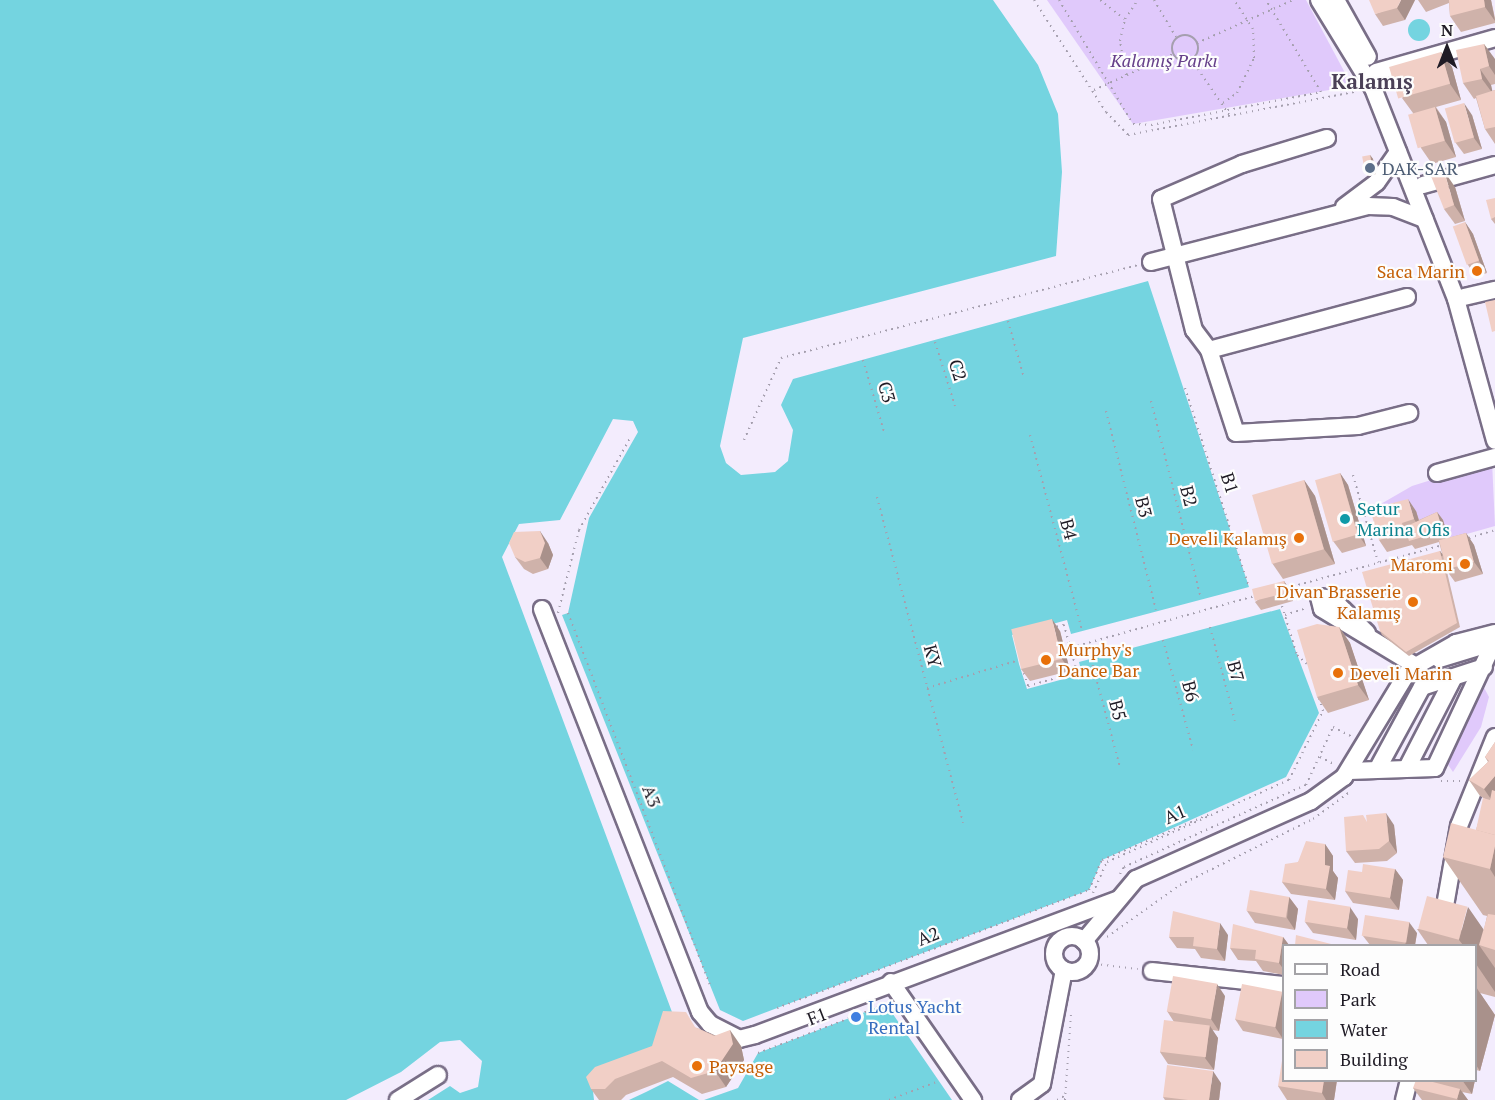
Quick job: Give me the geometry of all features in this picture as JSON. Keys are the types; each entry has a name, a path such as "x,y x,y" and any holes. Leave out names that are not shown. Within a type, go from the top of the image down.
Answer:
{"street":[{"path":"1319,0 1374,80 1398,152 1456,299 1495,441"},
{"path":"1336,0 1423,185 1464,297 1495,410"},
{"path":"1374,80 1495,38"},
{"path":"1327,138 1242,164 1161,199 1173,257 1194,330 1209,350 1236,433 1358,426 1409,413"},
{"path":"1338,211 1377,182 1398,152"},
{"path":"1423,185 1495,165"},
{"path":"1151,262 1288,230 1338,211 1382,206 1425,219"},
{"path":"1464,297 1495,290"},
{"path":"1209,350 1407,297"},
{"path":"1437,473 1495,457"},
{"path":"1318,604 1319,597 1328,597 1367,633 1418,665"},
{"path":"542,609 700,1012 710,1024 739,1039 756,1041 891,982 1118,898"},
{"path":"1354,777 1367,744 1418,665 1495,639"},
{"path":"1064,970 1085,966 1090,943 1118,898 1136,879 1311,801 1354,777 1378,768 1435,768 1484,667 1495,639"},
{"path":"1378,768 1422,687 1484,667"},
{"path":"1407,768 1454,677"},
{"path":"1438,944 1455,851 1476,780 1495,737"},
{"path":"1455,851 1475,857"},
{"path":"1020,1100 1042,1084 1045,1075 1064,970 1054,957 1057,945 1071,937 1090,943"},
{"path":"1152,971 1282,985"},
{"path":"891,982 973,1100"},
{"path":"398,1100 438,1075"},
{"path":"1404,1100 1408,1082"}],"path":[{"path":"1034,0 1093,90 1128,135 1230,117 1374,80"},
{"path":"1059,0 1112,81 1133,124 1228,111 1321,92 1266,0"},
{"path":"1100,0 1125,19"},
{"path":"1126,75 1120,41 1125,19 1138,0"},
{"path":"1154,0 1176,38 1173,54"},
{"path":"1223,103 1251,72 1255,45 1248,19 1234,0"},
{"path":"1191,59 1197,43 1248,19 1273,12 1293,0"},
{"path":"1176,38 1188,35 1197,43"},
{"path":"1093,90 1173,54 1191,59 1223,103 1230,117"},
{"path":"744,440 782,358 1151,262"},
{"path":"1008,321 1024,378"},
{"name":"C2","path":"935,342 955,406"},
{"name":"C3","path":"863,360 884,432"},
{"name":"B1","path":"1185,388 1249,587"},
{"name":"B2","path":"1151,400 1201,599"},
{"name":"B3","path":"1106,411 1156,610"},
{"name":"B4","path":"1030,435 1082,630"},
{"path":"562,625 557,615 564,607 579,530 630,438"},
{"path":"1353,475 1378,563"},
{"name":"KY","path":"878,497 963,823"},
{"path":"1463,539 1495,530"},
{"path":"1277,590 1442,545"},
{"path":"1066,649 1070,645 1267,593"},
{"path":"1285,615 1318,604"},
{"path":"1282,606 1296,655 1305,657 1308,668"},
{"name":"A3","path":"568,613 710,990 654,861"},
{"path":"1017,649 1028,686 1077,672 1064,624 1044,630"},
{"name":"B7","path":"1210,627 1235,721"},
{"name":"B6","path":"1163,640 1193,750"},
{"name":"B5","path":"1091,659 1120,767"},
{"path":"927,688 1020,660"},
{"path":"773,1014 1093,894 1107,862 1289,780 1323,711 1316,689"},
{"path":"1119,876 1124,867 1306,785 1333,727 1367,744"},
{"path":"1103,940 1180,885 1313,819 1354,777"},
{"name":"A1","path":"1089,890 1102,860 1289,780"},
{"path":"1434,781 1476,780"},
{"name":"A2","path":"777,1008 1089,890"},
{"path":"1090,943 1095,964"},
{"path":"1073,986 1074,979 1095,964 1152,971"},
{"path":"756,1041 887,1000 894,1009"},
{"name":"F1","path":"758,1053 886,1004"},
{"path":"1065,1100 1072,1004"},
{"path":"937,1073 943,1082"},
{"path":"889,1100 939,1081"},
{"path":"1057,1100 1066,1095"}],"green space":[{"name":"Kalamış Parkı","path":"1047,0 1306,0 1352,86 1133,124"},
{"path":"1492,461 1495,526 1449,539 1378,521 1379,505 1412,486"},
{"path":"1481,682 1489,697 1481,727 1453,772 1444,759"}],"water":[{"path":"0,0 993,0 1038,65 1058,114 1062,172 1056,256 743,338 720,446 726,463 741,475 775,472 788,461 793,430 781,405 793,379 1148,281 1249,587 1071,634 1067,620 1012,635 1019,664 1027,689 1082,674 1079,662 1280,609 1319,713 1286,777 1102,860 1089,890 743,1021 720,1010 562,615 568,613 589,518 638,432 633,421 613,419 560,520 519,524 502,557 675,1020 666,1040 593,1091 594,1100 428,1100 450,1086 460,1093 478,1087 482,1061 460,1040 440,1042 401,1072 346,1100 0,1100"},
{"path":"1419,19 1427,22 1430,30 1427,38 1419,41 1411,38 1408,30 1411,22"},
{"path":"886,1004 952,1100 704,1100 738,1088 758,1053"},
{"path":"668,1081 699,1100 629,1100 646,1092"}],"building":[{"path":"1369,0 1401,0 1397,8 1375,14"},
{"path":"1449,0 1484,0 1485,7 1450,16"},
{"path":"1484,44 1489,66 1480,69 1482,79 1463,83 1456,50"},
{"path":"1441,52 1450,84 1398,99 1389,67"},
{"path":"1495,90 1495,127 1485,129 1476,96"},
{"path":"1464,103 1474,138 1455,143 1445,109"},
{"path":"1435,107 1445,141 1418,148 1408,115"},
{"path":"1370,155 1373,170 1365,171 1362,157"},
{"path":"1444,171 1454,205 1444,209 1431,176"},
{"path":"1495,198 1495,217 1491,219 1486,200"},
{"path":"1465,222 1479,261 1467,265 1453,226"},
{"path":"1495,300 1495,331 1492,332 1485,302"},
{"name":"Setur Marina Ofis","path":"1340,473 1358,535 1333,542 1315,480"},
{"name":"Develi Kalamış","path":"1304,480 1324,549 1272,564 1252,495"},
{"path":"1408,499 1414,519 1402,523 1405,533 1379,540 1370,509"},
{"path":"1437,512 1443,531 1409,541 1405,527"},
{"path":"540,531 545,543 540,558 525,562 515,557 509,543 514,532"},
{"path":"1466,533 1474,562 1447,569 1439,540"},
{"name":"Divan Brasserie Kalamış","path":"1440,551 1457,623 1406,652 1380,631 1362,572"},
{"path":"1284,581 1287,593 1255,601 1252,589"},
{"path":"1052,619 1062,659 1021,669 1011,629"},
{"name":"Develi Marin","path":"1317,624 1339,627 1358,685 1317,697 1297,630"},
{"path":"1495,742 1495,776 1484,789 1469,780 1489,761 1485,757"},
{"path":"1492,790 1495,791 1495,835 1476,830 1483,798 1490,800"},
{"path":"1386,813 1389,841 1379,849 1346,851 1344,817 1363,815 1367,822 1366,815"},
{"path":"1451,823 1495,835 1490,869 1443,857"},
{"path":"1306,841 1325,844 1325,865 1330,866 1326,889 1282,882 1285,864 1298,862"},
{"path":"1363,864 1395,869 1390,898 1345,891 1348,870 1362,872"},
{"path":"1250,890 1289,897 1286,918 1246,911"},
{"path":"1427,896 1468,907 1459,940 1418,929"},
{"path":"1308,900 1350,907 1347,928 1305,922"},
{"path":"1173,911 1220,923 1217,949 1193,946 1194,937 1169,937"},
{"path":"1488,914 1495,915 1495,950 1479,945"},
{"path":"1365,915 1409,922 1406,943 1362,936"},
{"path":"1233,924 1283,937 1279,963 1255,959 1256,950 1230,948"},
{"path":"1296,935 1331,944 1295,944"},
{"path":"1173,976 1217,984 1211,1019 1167,1011"},
{"path":"1242,984 1282,992 1275,1027 1235,1019"},
{"path":"663,1011 686,1012 695,1027 714,1036 730,1030 733,1044 715,1071 691,1078 662,1061 615,1079 605,1089 591,1089 586,1077 595,1067 652,1046"},
{"path":"1164,1020 1210,1026 1206,1057 1160,1052"},
{"path":"1282,1061 1282,1082 1324,1082 1322,1093 1278,1086"},
{"path":"1167,1065 1213,1071 1209,1100 1163,1097"},
{"path":"1415,1082 1433,1082 1460,1089 1457,1099 1413,1088"}],"place":[{"name":"DAK-SAR","path":"1370,168"},
{"name":"Saca Marin","path":"1477,271"},
{"name":"Setur Marina Ofis","path":"1345,519"},
{"name":"Develi Kalamış","path":"1299,538"},
{"name":"Maromi","path":"1465,564"},
{"name":"Divan Brasserie Kalamış","path":"1413,602"},
{"name":"Murphy's Dance Bar","path":"1046,660"},
{"name":"Develi Marin","path":"1338,673"},
{"name":"Lotus Yacht Rental","path":"856,1017"},
{"name":"Paysage","path":"697,1066"}],"district":[{"name":"Kalamış","path":"1372,81"}]}
